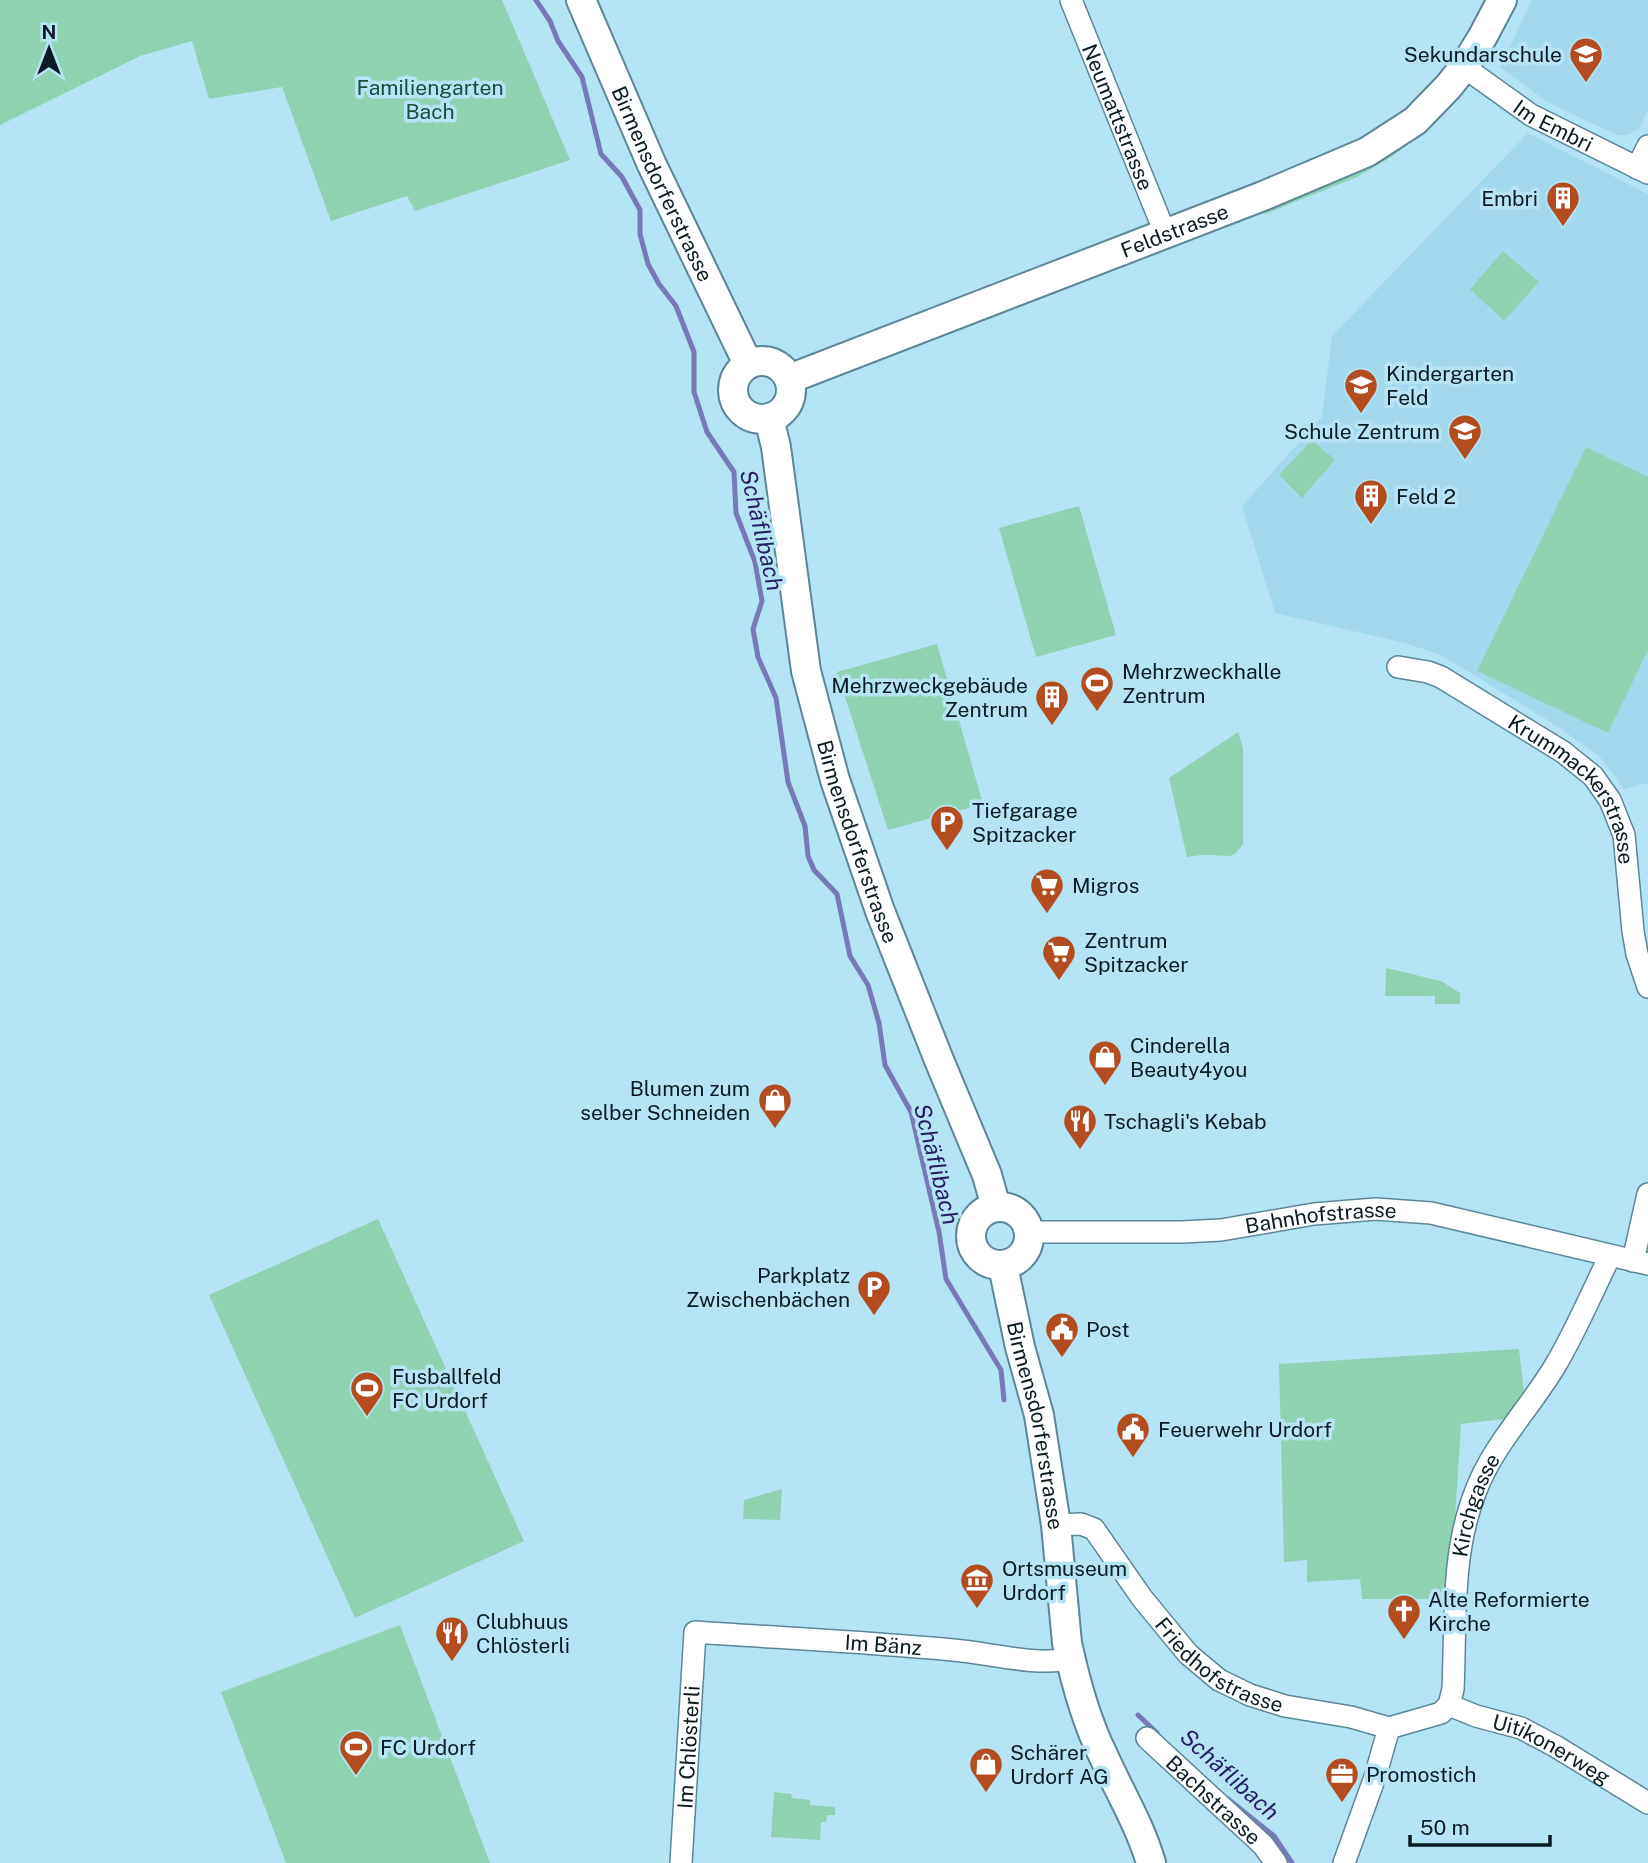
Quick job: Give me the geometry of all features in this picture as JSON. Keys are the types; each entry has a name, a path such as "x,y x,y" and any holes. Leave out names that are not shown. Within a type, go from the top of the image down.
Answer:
{"main road":[{"name":"Birmensdorferstrasse","path":"581,0 652,165 748,365"},
{"name":"Feldstrasse","path":"789,379 1263,196 1367,152 1415,121 1464,67 1502,0"},
{"path":"755,362 772,363 789,379 788,403 777,415 752,418 734,401 732,393 736,376 755,362"},
{"name":"Birmensdorferstrasse","path":"769,418 776,447 807,671 835,780 880,911 987,1175 996,1207"},
{"path":"996,1207 1004,1207 1019,1214 1028,1232 1027,1246 1022,1256 1003,1266 982,1260 971,1243 973,1223 987,1210 996,1207"},
{"name":"Birmensdorferstrasse","path":"1003,1266 1020,1348 1039,1415 1056,1525 1071,1659 1101,1752 1138,1825 1151,1863"}],"street":[{"name":"Neumattstrasse","path":"1070,0 1165,233"},
{"name":"Im Embri","path":"1464,67 1531,115 1643,171"},
{"path":"1643,171 1648,146"},
{"name":"Krummackerstrasse","path":"1398,667 1441,677 1563,752 1593,776 1610,800 1624,835 1633,931 1648,987"},
{"path":"1641,1262 1648,1194"},
{"name":"Bahnhofstrasse","path":"1028,1232 1220,1230 1314,1214 1376,1209 1431,1213 1641,1262"},
{"name":"Kirchgasse","path":"1449,1705 1453,1689 1459,1555 1465,1522 1475,1491 1493,1457 1556,1365 1610,1256"},
{"name":"Friedhofstrasse","path":"1056,1525 1081,1524 1094,1528 1164,1628 1188,1654 1219,1680 1250,1695 1284,1706 1351,1717 1389,1728"},
{"name":"Im Bänz","path":"695,1632 924,1647 1044,1661 1071,1659"},
{"name":"Im Chlösterli","path":"681,1863 695,1632"},
{"path":"1344,1863 1375,1777 1389,1728 1423,1720 1441,1713 1449,1705"},
{"name":"Uitikonerweg","path":"1449,1705 1476,1716 1521,1728 1648,1803"},
{"name":"Bachstrasse","path":"1147,1738 1263,1845 1276,1863"}],"shaded area":[{"name":"Sekundarschule","path":"1532,0 1648,0 1648,110 1639,129 1627,135 1617,135 1547,102 1500,67"},
{"name":"Schule Zentrum","path":"1528,133 1648,194 1648,783 1624,789 1600,757 1557,726 1441,655 1405,643 1275,613 1242,506 1322,417 1332,336"}],"green space":[{"name":"Familiengarten Bach","path":"0,0 502,0 570,160 415,211 407,196 331,221 282,87 209,99 192,41 140,56 0,125"},
{"path":"1438,117 1439,119 1393,156 1357,177 1265,214 1260,212 1347,177 1378,161"},
{"path":"1503,251 1539,282 1504,321 1470,289"},
{"path":"1312,440 1335,460 1302,498 1279,475"},
{"path":"1586,447 1648,477 1648,650 1608,733 1477,671"},
{"path":"1079,506 1116,635 1036,657 999,528"},
{"path":"937,644 983,804 888,830 837,672"},
{"path":"1238,732 1243,748 1243,844 1236,853 1229,856 1187,857 1169,778"},
{"path":"1386,968 1441,981 1460,993 1460,1004 1435,1004 1435,996 1385,996"},
{"name":"Fusballfeld FC Urdorf","path":"378,1219 524,1541 355,1618 209,1295"},
{"path":"1519,1349 1524,1393 1504,1419 1461,1424 1450,1599 1362,1599 1360,1579 1307,1582 1307,1560 1284,1562 1279,1364"},
{"path":"782,1489 780,1520 743,1519 744,1500"},
{"name":"FC Urdorf","path":"400,1625 490,1863 286,1863 221,1692"},
{"path":"774,1792 810,1800 810,1805 835,1807 835,1815 827,1815 826,1822 821,1822 820,1840 771,1837"}],"waterway":[{"name":"Schäflibach","path":"536,0 550,21 558,41 582,77 601,154 622,177 640,210 640,234 648,264 676,306 694,352 694,392 707,432 734,472 736,513 755,562 762,601 753,629 758,657 776,698 788,782 805,826 808,856 814,870 837,894 850,956 868,985 879,1023 885,1065 911,1112 939,1232 946,1279 1001,1370 1004,1400"},
{"name":"Schäflibach","path":"1138,1715 1157,1733"},
{"name":"Schäflibach","path":"1228,1799 1274,1836 1292,1863"}],"place":[{"name":"Sekundarschule","path":"1586,84"},
{"name":"Embri","path":"1563,228"},
{"name":"Kindergarten Feld","path":"1361,415"},
{"name":"Schule Zentrum","path":"1465,461"},
{"name":"Feld 2","path":"1371,526"},
{"name":"Mehrzweckhalle Zentrum","path":"1097,713"},
{"name":"Mehrzweckgebäude Zentrum","path":"1052,727"},
{"name":"Tiefgarage Spitzacker","path":"947,852"},
{"name":"Migros","path":"1047,915"},
{"name":"Zentrum Spitzacker","path":"1059,982"},
{"name":"Cinderella Beauty4you","path":"1105,1087"},
{"name":"Blumen zum selber Schneiden","path":"775,1130"},
{"name":"Tschagli's Kebab","path":"1080,1151"},
{"name":"Parkplatz Zwischenbächen","path":"874,1317"},
{"name":"Post","path":"1062,1359"},
{"name":"Fusballfeld FC Urdorf","path":"367,1418"},
{"name":"Feuerwehr Urdorf","path":"1133,1459"},
{"name":"Ortsmuseum Urdorf","path":"977,1610"},
{"name":"Alte Reformierte Kirche","path":"1404,1641"},
{"name":"Clubhuus Chlösterli","path":"452,1663"},
{"name":"FC Urdorf","path":"356,1777"},
{"name":"Schärer Urdorf AG","path":"986,1794"},
{"name":"Promostich","path":"1342,1804"}]}
